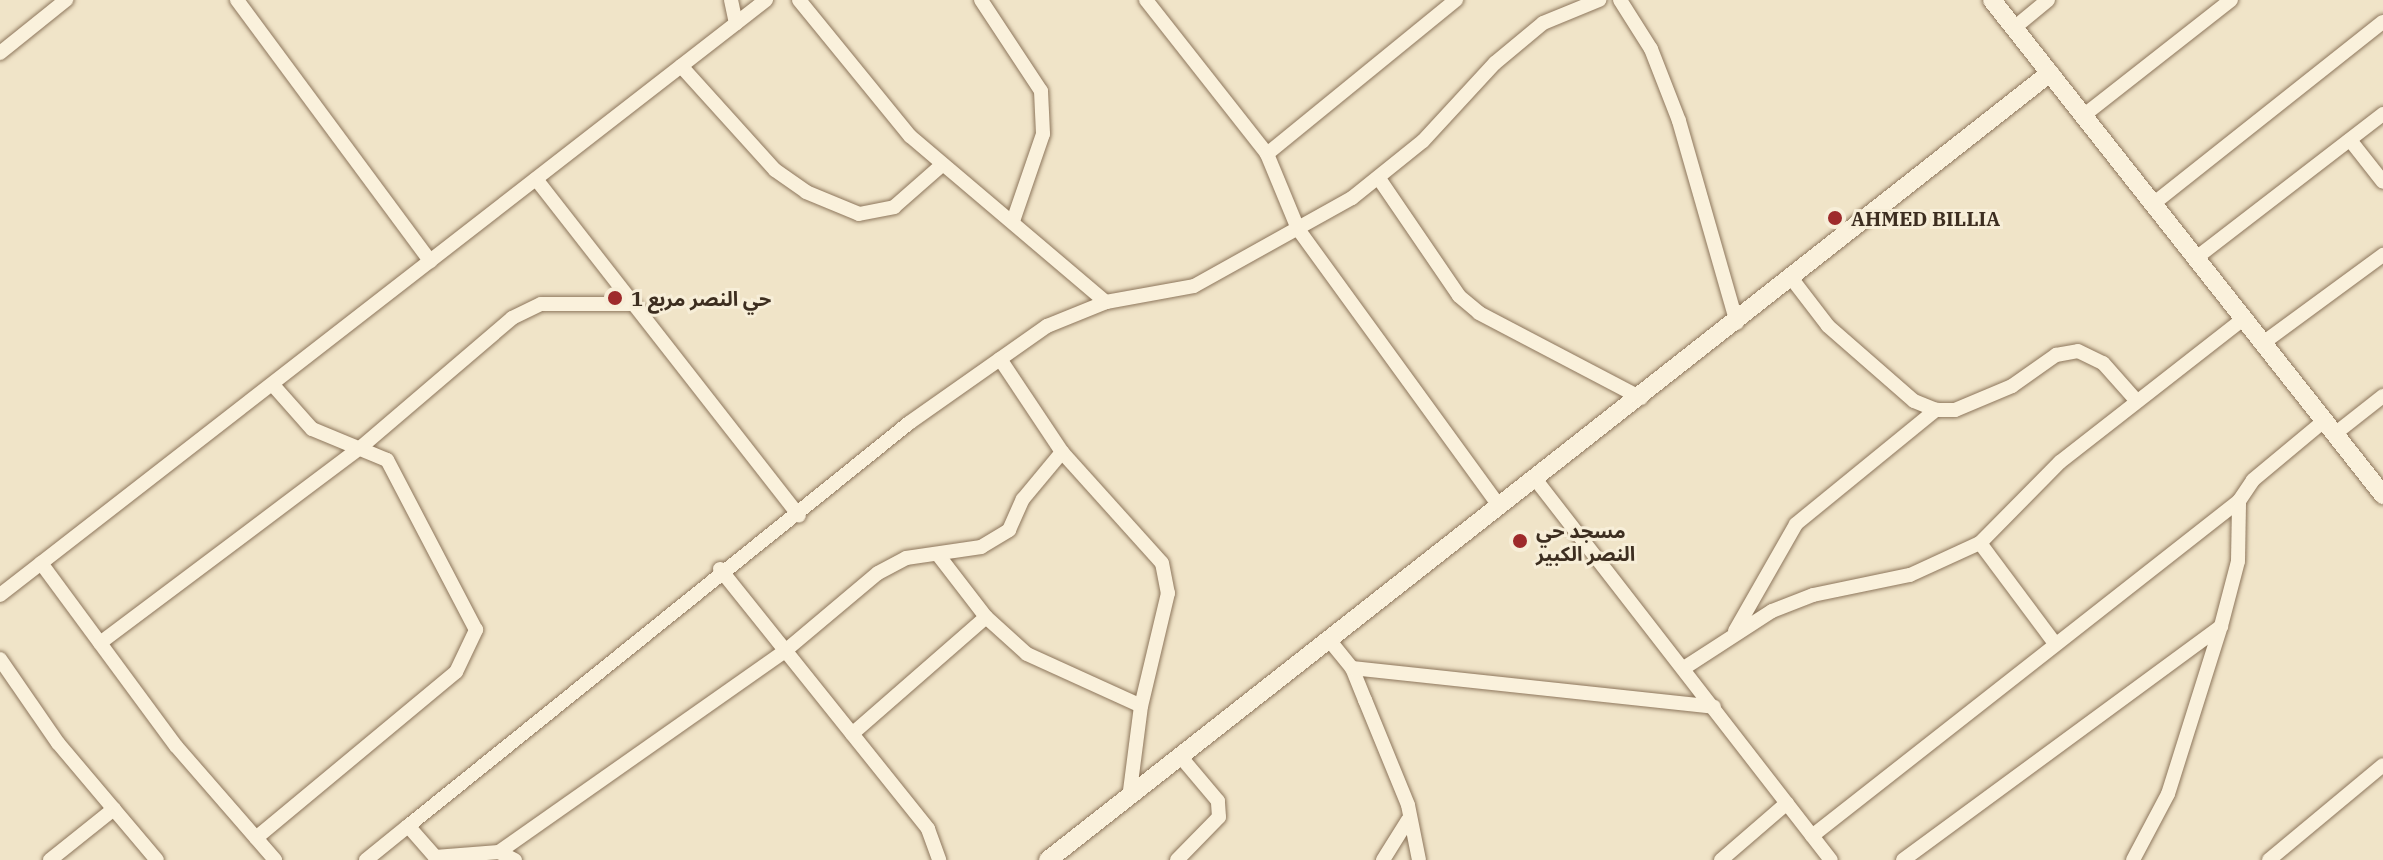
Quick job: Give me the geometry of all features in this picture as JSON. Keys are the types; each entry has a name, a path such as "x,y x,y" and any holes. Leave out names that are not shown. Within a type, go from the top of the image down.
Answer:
{"street":[{"path":"0,53 66,0"},
{"path":"237,0 430,261"},
{"path":"731,0 736,23"},
{"path":"0,595 766,0"},
{"path":"799,0 910,136 1106,302"},
{"path":"981,0 1041,91 1043,134 1013,221"},
{"path":"1146,0 1267,154 1298,229 1500,507"},
{"path":"1267,154 1456,0"},
{"path":"366,860 720,569 799,516 909,423 1047,326 1106,302 1194,286 1298,229 1380,180 1543,23 1599,0"},
{"path":"1620,0 1651,49 1679,121 1737,323"},
{"path":"1992,0 2383,495"},
{"path":"2014,28 2048,0"},
{"path":"2083,116 2231,0"},
{"path":"2153,204 2383,22"},
{"path":"681,66 775,170 806,192 859,214 894,207 942,165"},
{"path":"1048,860 1737,323 2050,73"},
{"path":"2196,258 2383,114"},
{"path":"2350,140 2383,182"},
{"path":"536,179 799,516"},
{"path":"1380,180 1459,296 1479,313 1641,398"},
{"path":"2263,343 2383,255"},
{"path":"1792,279 1828,326 1914,401 1936,410 1955,410 2012,386 2056,355 2078,351 2103,363 2135,399"},
{"path":"100,643 360,448 512,318 541,304 633,304"},
{"path":"1684,668 1735,633 1813,595 1910,575 1980,543 2135,399 2244,318"},
{"path":"1000,359 1062,452 1162,563 1168,593 1141,706 1129,798"},
{"path":"256,838 456,672 471,651 476,630 403,480 387,460 312,429 273,385"},
{"path":"1812,836 2053,641 2239,501 2253,480 2330,426 2383,396"},
{"path":"1735,633 1796,524 1936,410"},
{"path":"408,826 436,859 499,852 785,651 878,573 906,558 939,556 981,547 1009,530 1023,499 1062,452"},
{"path":"1536,480 1831,860"},
{"path":"2133,860 2168,794 2221,626 2238,561 2239,501"},
{"path":"1980,543 2053,641"},
{"path":"939,556 986,617 1027,654 1141,706"},
{"path":"41,563 176,746 275,860"},
{"path":"720,569 928,829 938,860"},
{"path":"852,734 986,617"},
{"path":"1903,860 2221,626"},
{"path":"1330,641 1352,668 1408,805 1408,820 1419,860"},
{"path":"0,659 114,809 157,860"},
{"path":"1352,668 1714,707"},
{"path":"1177,860 1219,817 1218,801 1181,757"},
{"path":"2269,860 2383,765"},
{"path":"1721,860 1787,803"},
{"path":"50,860 114,809"},
{"path":"1383,860 1408,820"},
{"path":"499,852 515,860"}],"place":[{"name":"AHMED BILLIA","path":"1835,218"},
{"name":"حي النصر مربع 1","path":"615,298"},
{"name":"مسجد حي النصر الكبير","path":"1520,541"}]}
